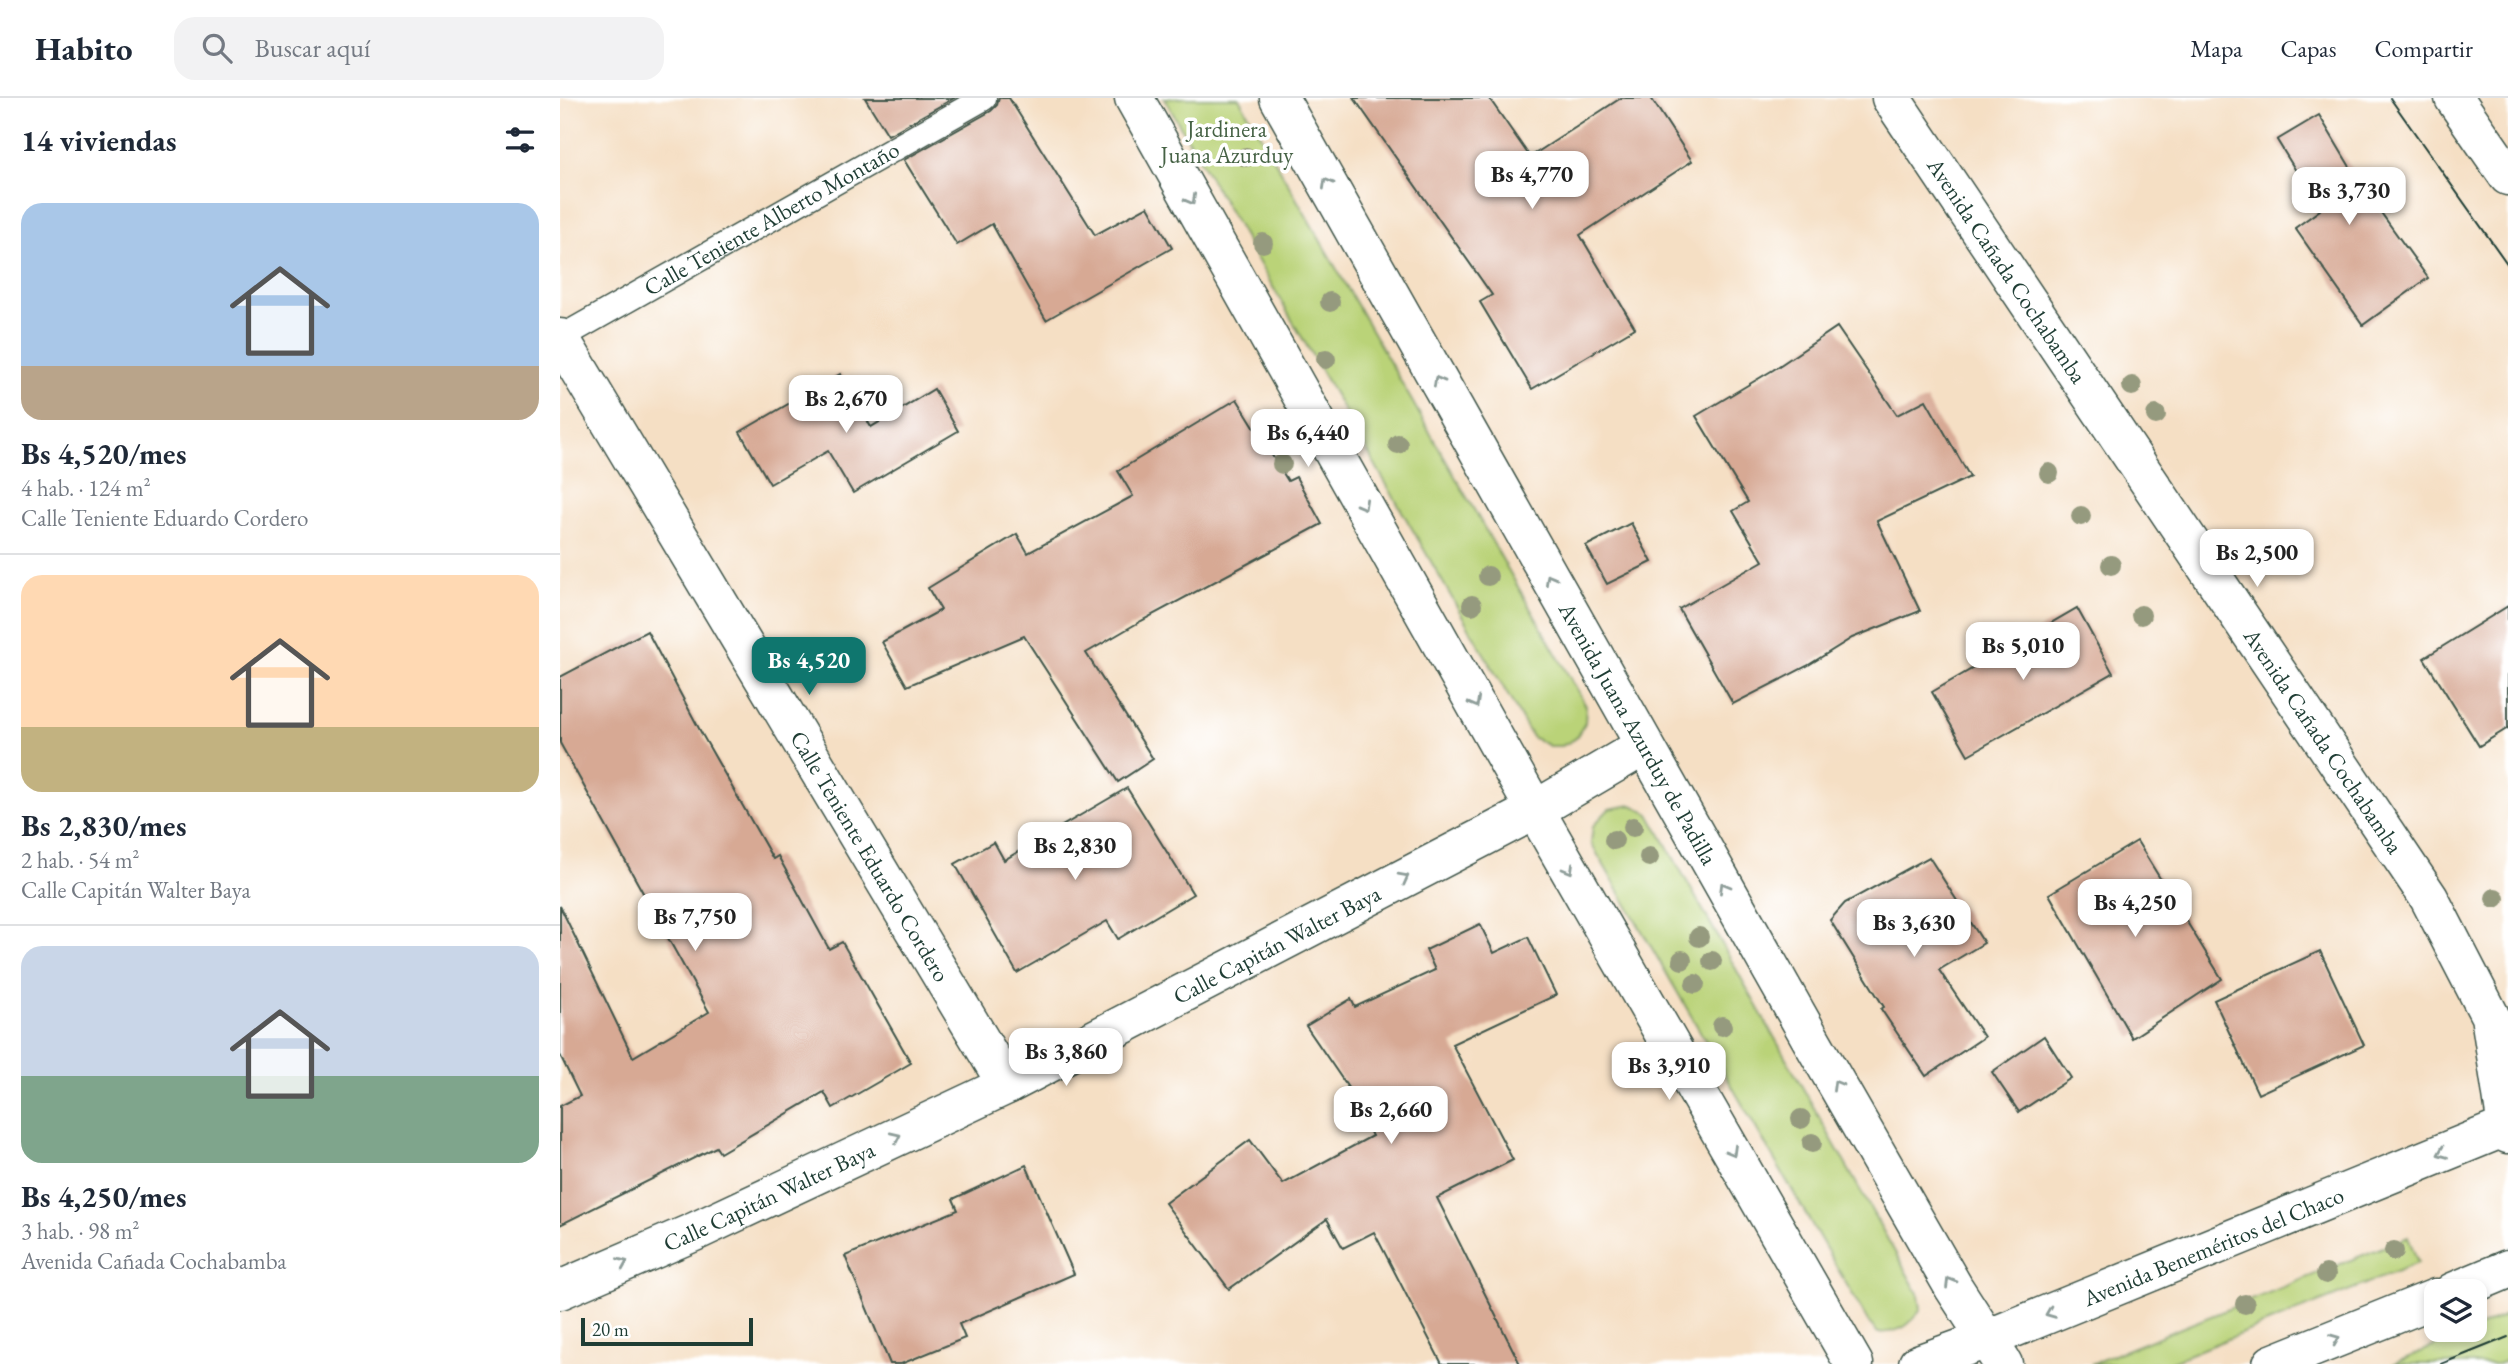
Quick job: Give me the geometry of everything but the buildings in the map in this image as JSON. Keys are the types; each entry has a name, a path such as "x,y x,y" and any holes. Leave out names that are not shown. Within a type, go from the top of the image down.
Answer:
{"main road":[{"path":"1133,98 1535,810 1854,1364"},
{"name":"Avenida Juana Azurduy de Padilla","path":"1279,98 1644,746 1947,1276 1995,1352"},
{"name":"Avenida Cañada Cochabamba","path":"1891,98 2429,898 2490,1016 2507,1129"},
{"path":"2454,98 2508,176"},
{"name":"Calle Teniente Eduardo Cordero","path":"560,338 1007,1085"},
{"name":"Calle Capitán Walter Baya","path":"560,1290 694,1232 1007,1085 1535,810 1644,746"},
{"name":"Avenida Beneméritos del Chaco","path":"1918,1364 1995,1352 2507,1129"},
{"path":"2484,1279 2508,1269"},
{"path":"2272,1364 2424,1303"}],"lane":[{"name":"Calle Teniente Alberto Montaño","path":"560,338 984,98"}],"green space":[{"name":"Jardinera Juana Azurduy","path":"1164,98 1239,98 1586,706 1585,723 1575,739 1562,746 1549,746 1532,737"},
{"path":"1632,805 1649,814 1919,1295 1921,1309 1903,1327 1878,1333 1869,1323 1591,843 1593,826 1609,809"},
{"path":"2408,1237 2418,1263 2165,1364 2091,1364"},
{"path":"2508,1314 2508,1360 2498,1364 2393,1364 2444,1342 2487,1342 2487,1323"}],"tram line":[{"path":"2390,98 2508,265"},
{"path":"2441,1364 2508,1337"}]}
